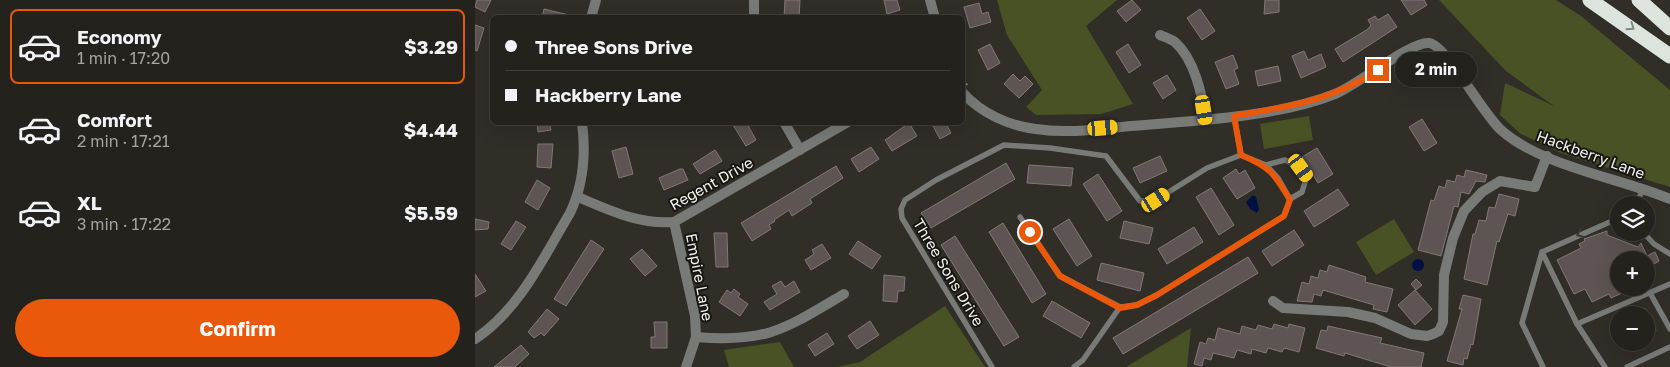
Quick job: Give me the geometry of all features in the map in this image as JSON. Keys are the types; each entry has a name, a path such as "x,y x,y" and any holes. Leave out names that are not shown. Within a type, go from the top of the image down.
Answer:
{"highway":[{"path":"1590,0 1670,56"},
{"path":"1639,0 1670,28"}],"street":[{"path":"592,15 596,0"},
{"path":"754,0 754,15"},
{"path":"930,0 934,15"},
{"path":"1160,35 1174,42 1184,54 1198,84 1206,120"},
{"name":"Hackberry Lane","path":"967,91 991,115 1021,127 1035,129 1069,131 1206,120 1325,98 1350,88 1410,48 1422,43 1431,43 1444,51 1477,102 1501,130 1521,144 1547,156 1670,199"},
{"path":"475,339 499,321 523,291 578,198 584,154 582,125"},
{"path":"786,125 800,150"},
{"name":"Regent Drive","path":"578,198 642,221 658,224 674,222 843,125"},
{"path":"1273,301 1283,308 1324,309 1375,318 1411,334 1427,336 1439,331 1443,322 1444,275 1453,238 1464,211 1482,192 1500,181 1535,187 1547,156"},
{"name":"Empire Lane","path":"674,222 691,298 696,337 686,367"},
{"path":"696,337 743,339 779,331 844,294"}],"lane":[{"path":"1234,116 1241,155 1266,165 1278,178 1290,200"},
{"name":"Three Sons Drive","path":"992,367 981,352 902,218 901,208 905,200 936,180 1004,146 1050,148 1106,156 1140,201 1156,200 1207,168 1241,155"},
{"path":"1021,217 1060,276 1120,308 1137,305 1157,295 1284,216 1290,200 1302,192 1307,176 1301,168 1285,160 1266,165"},
{"path":"1640,196 1643,190"},
{"path":"1542,252 1610,222"},
{"path":"1651,241 1670,254"},
{"path":"1542,252 1577,324 1605,367"},
{"path":"1542,252 1522,323 1543,367"},
{"path":"1655,291 1670,284"},
{"path":"1577,324 1643,296"},
{"path":"1652,296 1670,329"},
{"path":"1074,367 1083,360 1120,308"},
{"path":"1627,367 1670,347"}],"green space":[{"path":"997,0 1117,0 1086,26 1133,104 1101,114 1036,115 1026,107 1042,90 1007,35"},
{"path":"1439,0 1556,0 1581,16 1670,90 1670,187 1561,153 1521,134 1500,115 1505,83 1554,106 1506,71"},
{"path":"1309,116 1313,140 1264,149 1260,124"},
{"path":"1394,219 1414,252 1376,275 1356,242"},
{"path":"945,306 985,367 837,367 860,362"},
{"path":"1191,328 1187,367 1126,367"},
{"path":"780,342 794,367 729,367 724,350"}],"shaded area":[{"path":"1253,195 1256,197 1259,209 1257,213 1250,209 1246,202"},
{"path":"1420,259 1423,260 1423,270 1416,271 1413,270 1412,263 1413,260"}],"building":[{"path":"477,0 491,0 485,12 475,7"},
{"path":"785,0 800,0 799,15 784,15"},
{"path":"884,0 897,0 900,10 887,14"},
{"path":"1132,0 1141,10 1126,22 1117,11"},
{"path":"1265,0 1279,0 1279,12 1264,14"},
{"path":"1401,0 1424,0 1427,5 1411,15"},
{"path":"979,3 982,14 988,12 991,22 970,28 964,7"},
{"path":"544,9 569,15 543,15"},
{"path":"1200,9 1215,31 1202,40 1187,18"},
{"path":"1388,14 1397,27 1343,62 1335,49 1368,29 1371,25 1368,20 1375,16 1378,20"},
{"path":"475,25 484,28 477,51 475,50"},
{"path":"990,44 1000,63 988,70 978,50"},
{"path":"1128,44 1141,65 1129,73 1116,52"},
{"path":"1304,51 1308,60 1321,54 1326,67 1301,78 1292,56"},
{"path":"1233,55 1238,68 1234,70 1239,84 1226,89 1215,62"},
{"path":"1278,66 1281,81 1258,86 1255,71"},
{"path":"1013,74 1020,81 1025,76 1033,84 1019,98 1004,84"},
{"path":"1167,75 1176,90 1163,99 1153,83"},
{"path":"1422,119 1437,143 1424,151 1409,127"},
{"path":"537,125 550,125 551,130 538,132"},
{"path":"733,125 748,125 756,140 746,146"},
{"path":"906,125 910,125 917,136 892,151 885,140"},
{"path":"933,125 947,125 951,133 940,139"},
{"path":"538,144 553,144 551,168 537,167"},
{"path":"626,147 633,174 619,178 612,151"},
{"path":"871,147 879,159 859,172 851,159"},
{"path":"1317,148 1333,174 1318,183 1302,157"},
{"path":"715,150 722,161 700,174 693,164"},
{"path":"1160,156 1167,171 1140,183 1133,168"},
{"path":"1006,163 1015,179 931,228 921,213"},
{"path":"1029,165 1073,168 1071,186 1027,183"},
{"path":"836,166 843,178 810,199 812,203 792,216 789,210 774,220 769,225 771,229 752,241 741,223"},
{"path":"683,169 688,180 664,190 659,178"},
{"path":"1236,169 1239,174 1245,170 1255,188 1237,199 1223,178"},
{"path":"1466,170 1487,175 1485,182 1476,181 1469,194 1461,192 1458,207 1454,206 1441,256 1418,250 1431,200 1434,201 1439,186 1445,188 1447,180 1455,182 1457,175 1464,177"},
{"path":"1098,174 1122,211 1107,221 1083,184"},
{"path":"537,180 550,188 538,210 525,202"},
{"path":"1211,188 1234,225 1219,235 1196,197"},
{"path":"1338,189 1349,205 1314,227 1304,211"},
{"path":"1499,194 1519,199 1515,216 1508,214 1499,242 1497,241 1487,285 1464,279 1473,234 1475,234 1479,220 1486,221 1489,207 1495,208"},
{"path":"475,219 489,222 488,229 475,230"},
{"path":"1069,219 1092,256 1077,266 1053,229"},
{"path":"516,221 526,227 511,250 501,244"},
{"path":"1124,221 1153,228 1149,244 1120,238"},
{"path":"1003,223 1046,294 1032,303 989,232"},
{"path":"1194,227 1203,242 1167,264 1158,249"},
{"path":"1294,230 1304,245 1272,266 1262,251"},
{"path":"1607,231 1610,241 1622,241 1638,247 1641,243 1645,251 1610,251 1610,296 1609,294 1592,302 1585,289 1574,294 1557,260 1581,248 1579,244 1585,241 1584,239"},
{"path":"714,233 727,233 728,267 716,267"},
{"path":"955,236 1019,337 1004,346 941,245"},
{"path":"591,240 604,249 566,306 554,299"},
{"path":"858,241 881,256 872,269 849,254"},
{"path":"822,244 831,258 811,270 805,260 814,254 812,250"},
{"path":"642,249 657,266 645,276 630,259"},
{"path":"1655,252 1659,261 1655,263"},
{"path":"1248,257 1258,273 1123,354 1113,338"},
{"path":"1101,263 1144,273 1140,291 1097,280"},
{"path":"1329,265 1366,277 1365,282 1393,289 1387,312 1373,309 1374,305 1323,290 1321,296 1314,294 1312,302 1297,301 1302,282 1309,284 1311,276 1318,278 1320,270 1327,272"},
{"path":"475,274 486,291 475,297"},
{"path":"884,275 905,277 904,291 898,291 897,302 883,301"},
{"path":"1416,279 1422,285 1416,290 1411,284"},
{"path":"781,281 785,287 794,281 800,292 770,310 764,302 777,294 772,286"},
{"path":"734,289 740,294 738,297 748,304 740,316 719,302 727,290 731,293"},
{"path":"1415,290 1432,309 1415,325 1398,305"},
{"path":"1463,295 1481,299 1473,345 1471,344 1467,359 1464,358 1463,365 1447,361 1462,309 1459,309"},
{"path":"1052,301 1090,323 1081,338 1043,316"},
{"path":"547,309 559,319 544,336 541,333 534,338 528,332"},
{"path":"870,321 879,335 857,349 848,336"},
{"path":"654,322 667,322 667,348 651,348 651,337 655,337"},
{"path":"1274,324 1288,328 1289,324 1305,328 1299,352 1284,348 1282,352 1268,348 1266,353 1252,349 1251,354 1237,350 1234,358 1213,353 1211,360 1204,358 1202,366 1194,364 1200,342 1206,344 1208,338 1215,340 1218,328 1240,334 1242,326 1256,330 1258,325 1272,329"},
{"path":"1328,326 1382,338 1380,343 1424,353 1421,367 1391,367 1345,353 1344,356 1316,348 1321,330 1327,331"},
{"path":"827,333 834,344 815,356 808,345"},
{"path":"521,345 529,354 515,367 494,367"}],"route":[{"path":"1030,232 1060,276 1120,308 1137,305 1157,295 1284,216 1290,200 1278,178 1266,165 1241,155 1234,116 1325,98 1350,88 1378,70"}]}
